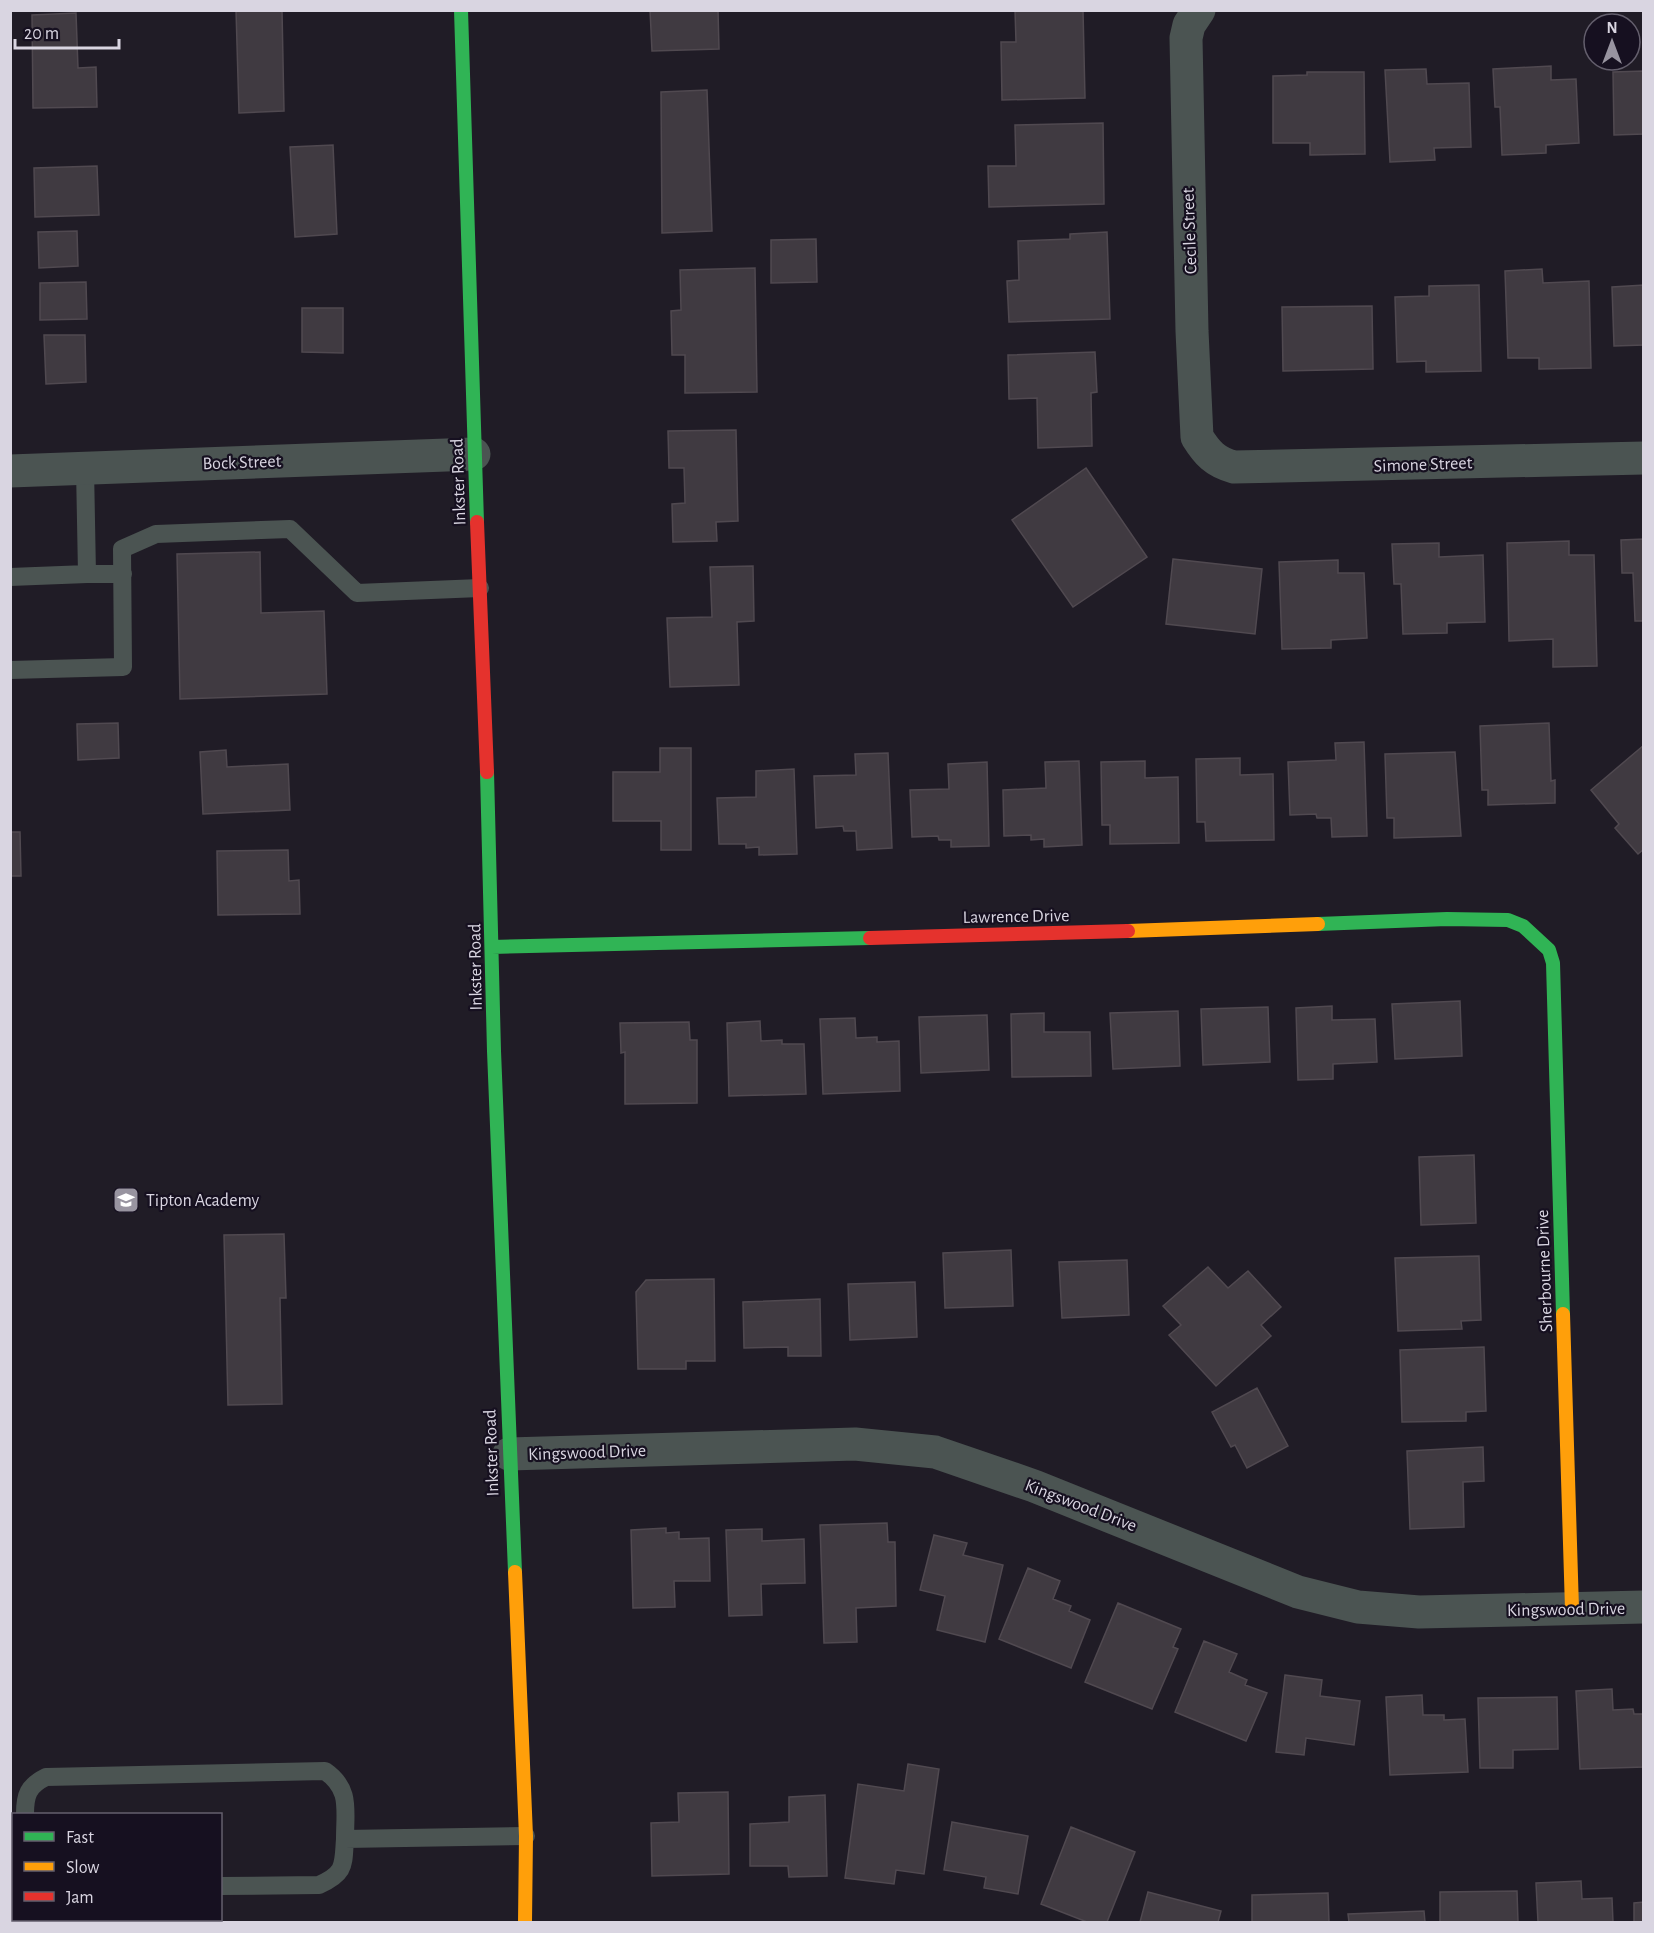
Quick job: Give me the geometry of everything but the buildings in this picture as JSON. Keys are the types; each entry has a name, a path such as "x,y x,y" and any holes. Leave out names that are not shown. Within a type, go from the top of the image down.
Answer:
{"main road":[{"name":"Inkster Road","path":"460,10 509,1454 526,1836 525,1923"},
{"name":"Lawrence Drive","path":"492,947 1082,933 1447,919 1508,920 1522,926 1536,937"},
{"name":"Sherbourne Drive","path":"1536,937 1549,951 1553,963 1572,1609"}],"street":[{"name":"Cecile Street","path":"1199,10 1189,26 1186,38 1186,127 1197,437 1206,452"},
{"name":"Simone Street","path":"1206,452 1222,464 1234,467 1644,458"},
{"name":"Bock Street","path":"10,471 474,454"},
{"name":"Kingswood Drive","path":"509,1454 855,1444 915,1449 935,1452 1034,1486 1298,1592 1358,1607 1419,1612 1644,1607"}],"lane":[{"path":"85,468 87,574"},
{"path":"10,670 123,667 122,549 156,534 290,529 357,594 480,588"},
{"path":"10,577 123,574"},
{"path":"26,1813 25,1796 32,1784 46,1777 325,1771 339,1781 345,1797 345,1839 343,1869 333,1878 319,1885 222,1886"},
{"path":"345,1839 526,1836"}],"traffic: fast":[{"path":"461,10 477,522"},
{"path":"487,772 494,1051 515,1572"},
{"path":"1318,924 1447,919 1508,920 1523,926 1549,950 1553,963 1563,1314"},
{"path":"492,947 870,938"}],"traffic: slow":[{"path":"1128,931 1318,924"},
{"path":"1563,1314 1572,1609"},
{"path":"515,1572 526,1836 525,1922"}],"traffic: jam":[{"path":"477,522 487,772"},
{"path":"870,938 1128,931"}],"place":[{"name":"Tipton Academy","path":"126,1200"}]}
